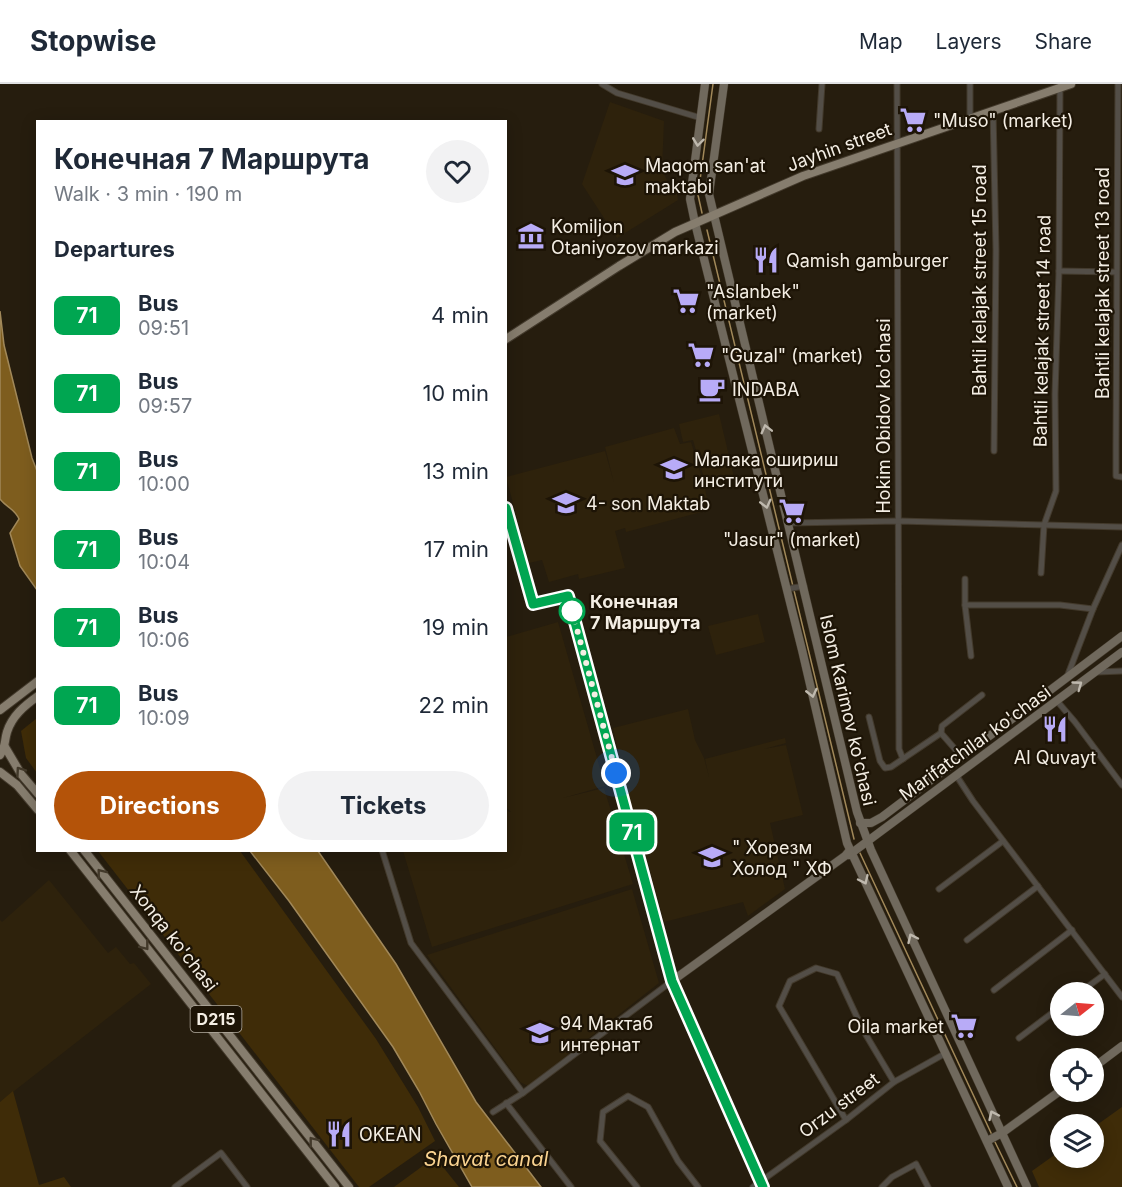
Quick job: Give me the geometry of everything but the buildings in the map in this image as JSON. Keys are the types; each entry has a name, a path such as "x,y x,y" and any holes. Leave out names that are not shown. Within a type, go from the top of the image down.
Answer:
{"main road":[{"name":"Islom Karimov ko'chasi","path":"705,84 690,199 787,590 849,854 1008,1187"},
{"name":"Islom Karimov ko'chasi","path":"724,84 710,194 860,823 1028,1187"},
{"name":"Jayhin street","path":"507,338 675,232 714,214 803,176 1071,84"},
{"name":"Marifatchilar ko'chasi","path":"860,823 871,823 882,817 1122,636"},
{"name":"Marifatchilar ko'chasi","path":"672,981 867,842 1122,652"},
{"path":"0,710 36,683"},
{"path":"36,698 21,709 11,722 2,751 36,792"},
{"path":"1,723 6,735"},
{"path":"0,771 17,785 36,808"},
{"name":"Xonqa ko'chasi","path":"72,852 335,1187"},
{"name":"Xonqa ko'chasi","path":"86,852 349,1187"},
{"path":"672,981 761,1184"},
{"path":"1104,1060 1122,1046"},
{"path":"987,1141 1002,1133 1050,1098"}],"street":[{"path":"602,84 617,93 701,118"},
{"path":"819,129 822,84"},
{"name":"Hokim Obidov ko'chasi","path":"897,84 899,749 903,759"},
{"path":"970,84 970,118"},
{"name":"Bahtli kelajak street 13 road","path":"1118,84 1116,476 1122,477"},
{"name":"Bahtli kelajak street 14 road","path":"1041,573 1044,525 1056,491 1060,88"},
{"name":"Bahtli kelajak street 15 road","path":"993,110 996,250 994,451"},
{"path":"1059,271 1116,272"},
{"path":"507,512 533,604 568,596 672,981"},
{"path":"789,523 898,521 1122,527"},
{"path":"1066,679 1093,609 1122,545"},
{"path":"965,579 965,605 971,656"},
{"path":"787,590 804,586"},
{"path":"965,605 1060,605 1093,609"},
{"path":"1096,672 1122,671"},
{"path":"869,717 880,761 885,768 891,767 940,733 942,726 982,694"},
{"path":"1057,700 1122,785"},
{"path":"940,733 962,757"},
{"path":"956,774 973,801 1122,997"},
{"path":"939,889 1003,841"},
{"path":"383,852 411,943 523,1093"},
{"path":"966,940 1038,886"},
{"path":"994,990 1072,930"},
{"path":"846,1120 779,1006 790,981 816,968 837,974 863,1030 894,1082"},
{"path":"1094,982 1105,974"},
{"name":"Marifatchilar ko'chasi","path":"493,1112 523,1093 672,981"},
{"path":"1019,1038 1050,1015"},
{"name":"Orzu street","path":"753,1187 761,1184 894,1082 946,1053"},
{"path":"637,1187 600,1141 603,1112 628,1096 648,1107 678,1161 698,1187"},
{"path":"507,1103 571,1187"},
{"path":"175,1187 221,1154 247,1187"},
{"path":"882,1187 892,1177 916,1164 928,1187"}],"shaded area":[{"name":"Maqom san'at maktabi","path":"610,102 664,121 662,170 668,182 675,181 678,200 617,238 582,184"},
{"path":"719,414 734,477 706,485 693,440 683,442 679,424"},
{"path":"674,428 680,444 691,442 709,510 626,532 625,528 615,531 625,568 579,579 578,574 549,582 542,560 529,563 507,477 605,451 614,483 605,447"},
{"path":"758,614 765,642 716,655 708,626"},
{"path":"558,622 605,786 563,798 604,788 633,884 432,947 403,852 507,852 507,809 511,812 507,808 507,637"},
{"name":"\" Хорезм Холод \" ХФ","path":"688,709 695,740 704,758 709,777 705,759 785,738 786,743 764,749 786,745 803,815 770,823 785,889 748,916 743,902 664,922 634,812 632,812 613,728"},
{"path":"36,719 36,772 26,758 21,731"},
{"path":"99,852 241,852 376,1039 418,1107 435,1141 369,1187 359,1187"},
{"path":"49,880 108,953 116,947 130,964 134,963 151,984 0,1102 0,920 2,922"},
{"name":"94 Мактаб интернат","path":"632,889 659,983 528,1086 520,1082 427,955"},
{"path":"13,1091 39,1185 64,1177 71,1187 0,1187 0,1102"},
{"path":"1122,1107 1122,1187 1039,1187 1032,1171 1050,1158 1050,1168 1104,1168 1104,1120"},
{"path":"435,1157 459,1187 394,1187"}],"water":[{"path":"0,311 4,345 36,468 36,589 20,566 10,533 19,519 0,499"},
{"name":"Shavat canal","path":"251,852 319,852 396,964 476,1102 541,1187 472,1187 393,1047 289,901"}],"waterway":[{"path":"702,213 698,195 713,84"},
{"path":"707,230 854,839"},
{"path":"860,853 992,1135"},
{"path":"995,1142 1017,1187"}],"bus line":[{"name":"71","path":"507,512 533,604 568,596 672,981 763,1187"}],"place":[{"name":"\"Muso\" (market)","path":"913,120"},
{"name":"Maqom san'at maktabi","path":"625,175"},
{"name":"Komiljon Otaniyozov markazi","path":"531,236"},
{"name":"Qamish gamburger","path":"766,260"},
{"name":"\"Aslanbek\" (market)","path":"686,301"},
{"name":"\"Guzal\" (market)","path":"701,355"},
{"name":"INDABA","path":"712,389"},
{"name":"Малака ошириш институти","path":"674,469"},
{"name":"4- son Maktab","path":"566,503"},
{"name":"\"Jasur\" (market)","path":"792,511"},
{"name":"Конечная 7 Маршрута","path":"572,611"},
{"name":"Al Quvayt","path":"1055,729"},
{"name":"\" Хорезм Холод \" ХФ","path":"712,857"},
{"name":"Oila market","path":"964,1026"},
{"name":"94 Мактаб интернат","path":"540,1033"},
{"name":"OKEAN","path":"339,1134"}],"route":[{"path":"572,611 616,773"}]}
